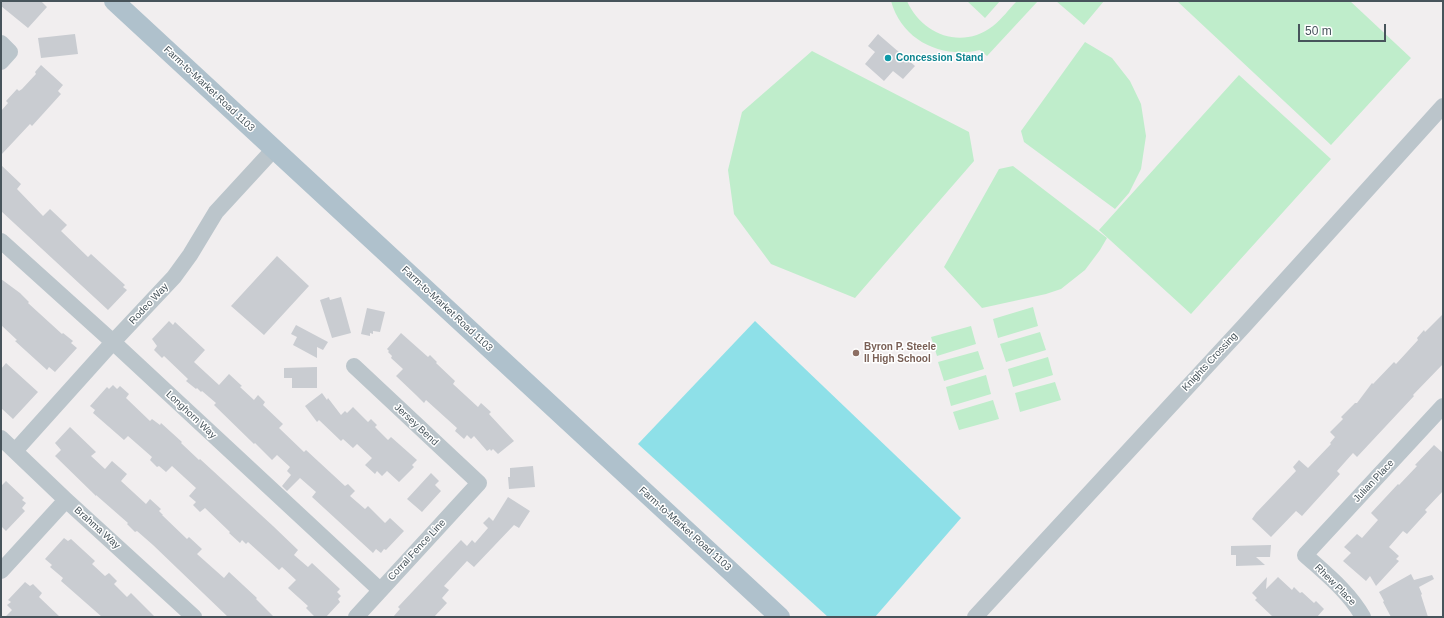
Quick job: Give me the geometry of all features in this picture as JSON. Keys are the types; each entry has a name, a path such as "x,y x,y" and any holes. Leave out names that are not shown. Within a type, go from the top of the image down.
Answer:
{"main road":[{"name":"Farm-to-Market Road 1103","path":"114,1 780,617"}],"street":[{"name":"Knights Crossing","path":"975,617 1243,327 1443,106"},
{"name":"Rodeo Way","path":"15,451 174,277 190,255 216,212 274,149"},
{"name":"Longhorn Way","path":"1,241 113,342 380,590"},
{"name":"Jersey Bend","path":"354,366 478,483"},
{"name":"Julian Place","path":"1305,555 1443,406"},
{"name":"Brahma Way","path":"1,438 66,500 194,617"},
{"name":"Corral Fence Line","path":"356,617 478,483"},
{"path":"1,571 66,500"},
{"name":"Rhew Place","path":"1305,555 1334,580 1357,605 1363,617"}],"green space":[{"path":"891,1 907,1 922,23 944,35 956,38 969,37 981,33 993,26 1017,1 1038,1 987,56 980,50 952,52 925,44 904,27 896,15"},
{"path":"967,1 1000,1 985,18"},
{"path":"1056,1 1104,1 1084,25"},
{"path":"1177,1 1350,1 1411,58 1331,145"},
{"path":"1085,42 1112,58 1130,81 1141,104 1146,136 1141,169 1129,193 1115,209 1024,142 1021,131"},
{"path":"812,51 969,132 974,161 855,298 771,264 734,214 728,170 742,112"},
{"path":"1239,75 1331,159 1191,314 1099,230"},
{"path":"1013,166 1107,238 1085,270 1061,289 1046,294 982,308 944,267 999,169"},
{"path":"1033,307 1038,326 998,338 993,319"},
{"path":"971,326 976,344 937,356 931,337"},
{"path":"1040,332 1046,350 1006,362 1000,344"},
{"path":"978,351 984,369 944,381 938,362"},
{"path":"1048,357 1053,375 1013,387 1008,369"},
{"path":"986,375 991,394 951,406 946,387"},
{"path":"1055,382 1061,400 1020,412 1015,393"},
{"path":"993,400 999,419 959,430 953,412"}],"water":[{"path":"755,321 961,518 875,617 828,617 638,444"}],"building":[{"path":"1,1 41,1 47,7 28,28 1,6"},
{"path":"75,34 78,54 41,58 38,38"},
{"name":"Concession Stand","path":"878,34 915,66 903,79 893,71 884,81 865,64 875,52 868,46"},
{"path":"41,65 63,85 58,91 61,94 32,126 30,124 1,155 1,111 8,103 6,101 17,89 19,91 22,89 36,74 35,72"},
{"path":"1,165 21,184 17,189 43,216 50,209 67,225 61,231 88,257 91,254 125,285 123,287 127,290 108,310 1,211"},
{"path":"277,256 309,286 264,335 231,306"},
{"path":"1,279 20,293 29,302 28,303 62,334 63,333 73,341 71,343 77,348 55,372 49,367 47,370 15,341 17,340 1,325"},
{"path":"329,297 330,300 341,297 351,333 332,338 320,300"},
{"path":"367,308 385,312 380,332 373,331 373,334 370,333 370,336 361,334"},
{"path":"1443,314 1443,364 1357,457 1353,453 1337,471 1340,474 1302,516 1296,511 1271,537 1252,519 1256,513 1296,471 1293,467 1299,460 1308,468 1331,444 1330,443 1335,437 1330,432 1343,419 1341,417 1355,403 1357,403 1372,383 1373,384 1394,362 1396,364 1418,340 1417,338 1424,330 1425,332"},
{"path":"169,321 173,325 175,322 205,350 194,362 219,385 229,374 254,400 258,395 265,402 263,405 283,424 279,428 304,452 306,450 345,486 348,484 355,491 350,496 365,509 368,506 385,523 390,518 404,531 386,550 384,549 381,553 376,549 373,553 312,497 316,492 300,478 287,491 282,486 291,475 287,471 290,467 277,455 272,460 214,405 216,403 202,391 201,392 197,388 196,389 186,381 188,379 164,356 162,358 154,350 157,346 152,339"},
{"path":"296,325 328,342 323,350 317,347 317,358 293,345 297,337 291,334"},
{"path":"401,333 428,357 430,355 437,362 436,363 455,381 453,384 478,407 481,403 491,412 489,414 514,441 498,454 493,449 491,451 490,449 487,451 474,436 471,439 467,435 464,439 455,431 457,428 426,400 424,403 396,376 403,369 391,358 392,356 387,349"},
{"path":"6,363 38,392 13,419 1,408 1,369"},
{"path":"317,367 317,388 292,388 292,378 284,378 284,368"},
{"path":"113,385 117,389 120,386 129,394 126,398 150,421 152,419 160,425 161,423 199,460 200,459 273,526 298,550 294,555 308,567 312,563 340,589 337,592 341,596 338,599 340,602 326,617 315,617 306,608 308,606 288,588 296,580 282,567 279,570 248,542 246,544 242,540 240,543 205,508 200,512 193,505 196,502 189,496 196,488 172,466 166,472 159,466 157,467 150,460 152,457 128,436 124,440 93,413 95,410 90,406 107,387 109,389"},
{"path":"322,393 327,400 328,398 341,415 345,411 347,413 353,407 368,422 371,419 377,425 375,427 388,440 391,437 417,460 412,465 414,467 399,482 387,471 382,476 377,471 375,474 365,465 372,458 357,444 353,448 343,439 341,441 319,420 317,422 305,406"},
{"path":"70,427 96,452 91,456 105,469 112,461 127,474 121,481 146,504 150,499 161,509 159,511 162,515 187,539 189,537 202,549 197,554 224,578 229,572 257,598 256,599 274,617 228,617 153,545 137,531 135,532 127,524 128,523 96,496 55,456 61,450 55,443"},
{"path":"1434,445 1443,453 1443,491 1425,510 1427,512 1407,534 1403,531 1389,547 1399,556 1396,559 1399,561 1376,586 1370,576 1366,581 1343,561 1351,553 1344,547 1357,534 1362,538 1378,520 1371,513 1417,466 1415,465"},
{"path":"533,466 535,487 509,489 508,477 510,477 510,468"},
{"path":"431,473 439,481 435,485 441,491 422,512 407,499"},
{"path":"6,481 24,498 22,500 26,503 22,508 25,511 6,531 1,526 1,486"},
{"path":"508,497 530,511 519,528 514,525 474,567 467,561 444,586 449,590 442,598 447,603 434,617 393,617 400,609 398,607 461,540 467,546 472,540 475,543 488,528 483,523 489,517 493,521"},
{"path":"64,538 68,541 71,539 95,561 92,564 105,576 109,573 117,581 114,584 127,597 131,593 155,617 102,617 61,581 63,578 50,567 52,565 45,559"},
{"path":"1271,545 1270,557 1256,557 1265,565 1236,566 1236,555 1231,555 1231,546"},
{"path":"1411,574 1414,580 1432,575 1434,579 1419,587 1428,617 1391,617 1379,592"},
{"path":"1267,577 1266,589 1278,577 1292,590 1294,587 1314,603 1316,601 1324,609 1317,617 1273,617 1255,600 1257,598 1252,593"},
{"path":"25,582 30,586 33,584 42,593 39,597 60,617 5,617 12,610 7,605 11,602 8,600"}],"place":[{"name":"Concession Stand","path":"888,58"},
{"name":"Byron P. Steele II High School","path":"856,353"}]}
